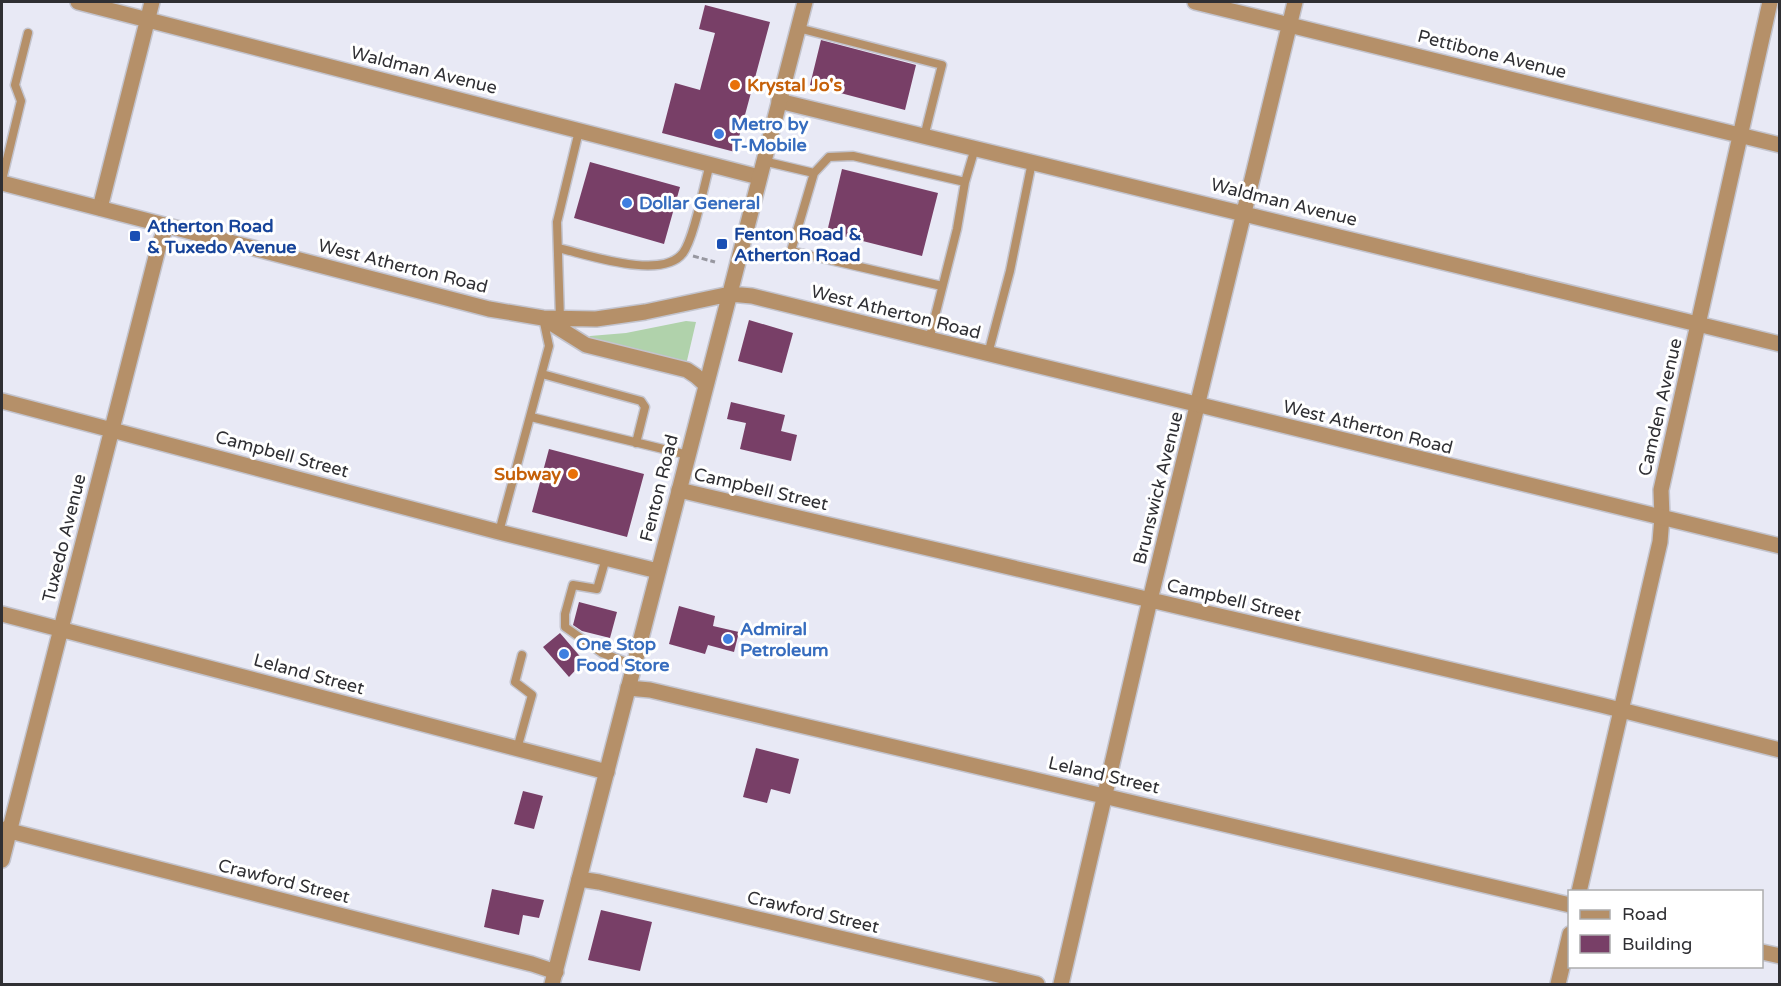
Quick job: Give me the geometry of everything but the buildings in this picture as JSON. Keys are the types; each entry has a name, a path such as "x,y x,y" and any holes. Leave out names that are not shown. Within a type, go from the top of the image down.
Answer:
{"street":[{"name":"Waldman Avenue","path":"78,2 759,177"},
{"path":"100,208 152,2"},
{"name":"Fenton Road","path":"554,978 805,2"},
{"name":"Pettibone Avenue","path":"1195,2 1779,145"},
{"name":"Brunswick Avenue","path":"1061,984 1150,600 1295,2"},
{"name":"Camden Avenue","path":"1579,890 1660,542 1661,490 1770,2"},
{"name":"Waldman Avenue","path":"779,100 1779,344"},
{"name":"West Atherton Road","path":"2,181 489,309 543,318 618,317 730,294 752,296 1779,546"},
{"name":"Tuxedo Avenue","path":"2,860 5,830 166,225"},
{"path":"543,318 586,345 687,370 706,385"},
{"name":"Campbell Street","path":"2,401 499,532 658,571"},
{"name":"Campbell Street","path":"679,490 1621,710 1779,750"},
{"name":"Leland Street","path":"2,614 607,772"},
{"name":"Leland Street","path":"628,688 650,690 1568,905"},
{"name":"Crawford Street","path":"5,830 532,964 554,978"},
{"name":"Crawford Street","path":"579,879 1036,984"},
{"path":"1558,984 1568,939"},
{"path":"1763,952 1779,956"}],"lane":[{"path":"798,28 942,64 924,137"},
{"path":"2,181 21,101 15,85 28,33"},
{"path":"560,319 557,222 579,131"},
{"path":"929,340 957,229 965,182 975,148"},
{"path":"942,286 791,251 814,173 829,157 853,156 965,182"},
{"path":"763,161 814,173"},
{"path":"988,354 1010,271 1032,162"},
{"path":"558,248 640,266 662,265 682,253 692,230 710,165"},
{"path":"499,532 549,346 543,318"},
{"path":"543,374 641,401 645,407 636,443"},
{"path":"531,417 688,455"},
{"path":"606,558 597,589 573,585 565,614 565,627 602,653 634,665"},
{"path":"517,749 532,695 515,682 522,655"}],"path":[{"path":"682,253 715,262"}],"green space":[{"path":"686,321 696,322 686,365 587,339 590,336 626,333"}],"place":[{"name":"Krystal Jo's","path":"735,85"},
{"name":"Metro by T-Mobile","path":"719,134"},
{"name":"Dollar General","path":"627,203"},
{"name":"Atherton Road & Tuxedo Avenue","path":"135,236"},
{"name":"Fenton Road & Atherton Road","path":"722,244"},
{"name":"Subway","path":"573,474"},
{"name":"Admiral Petroleum","path":"728,639"},
{"name":"One Stop Food Store","path":"564,654"}]}
